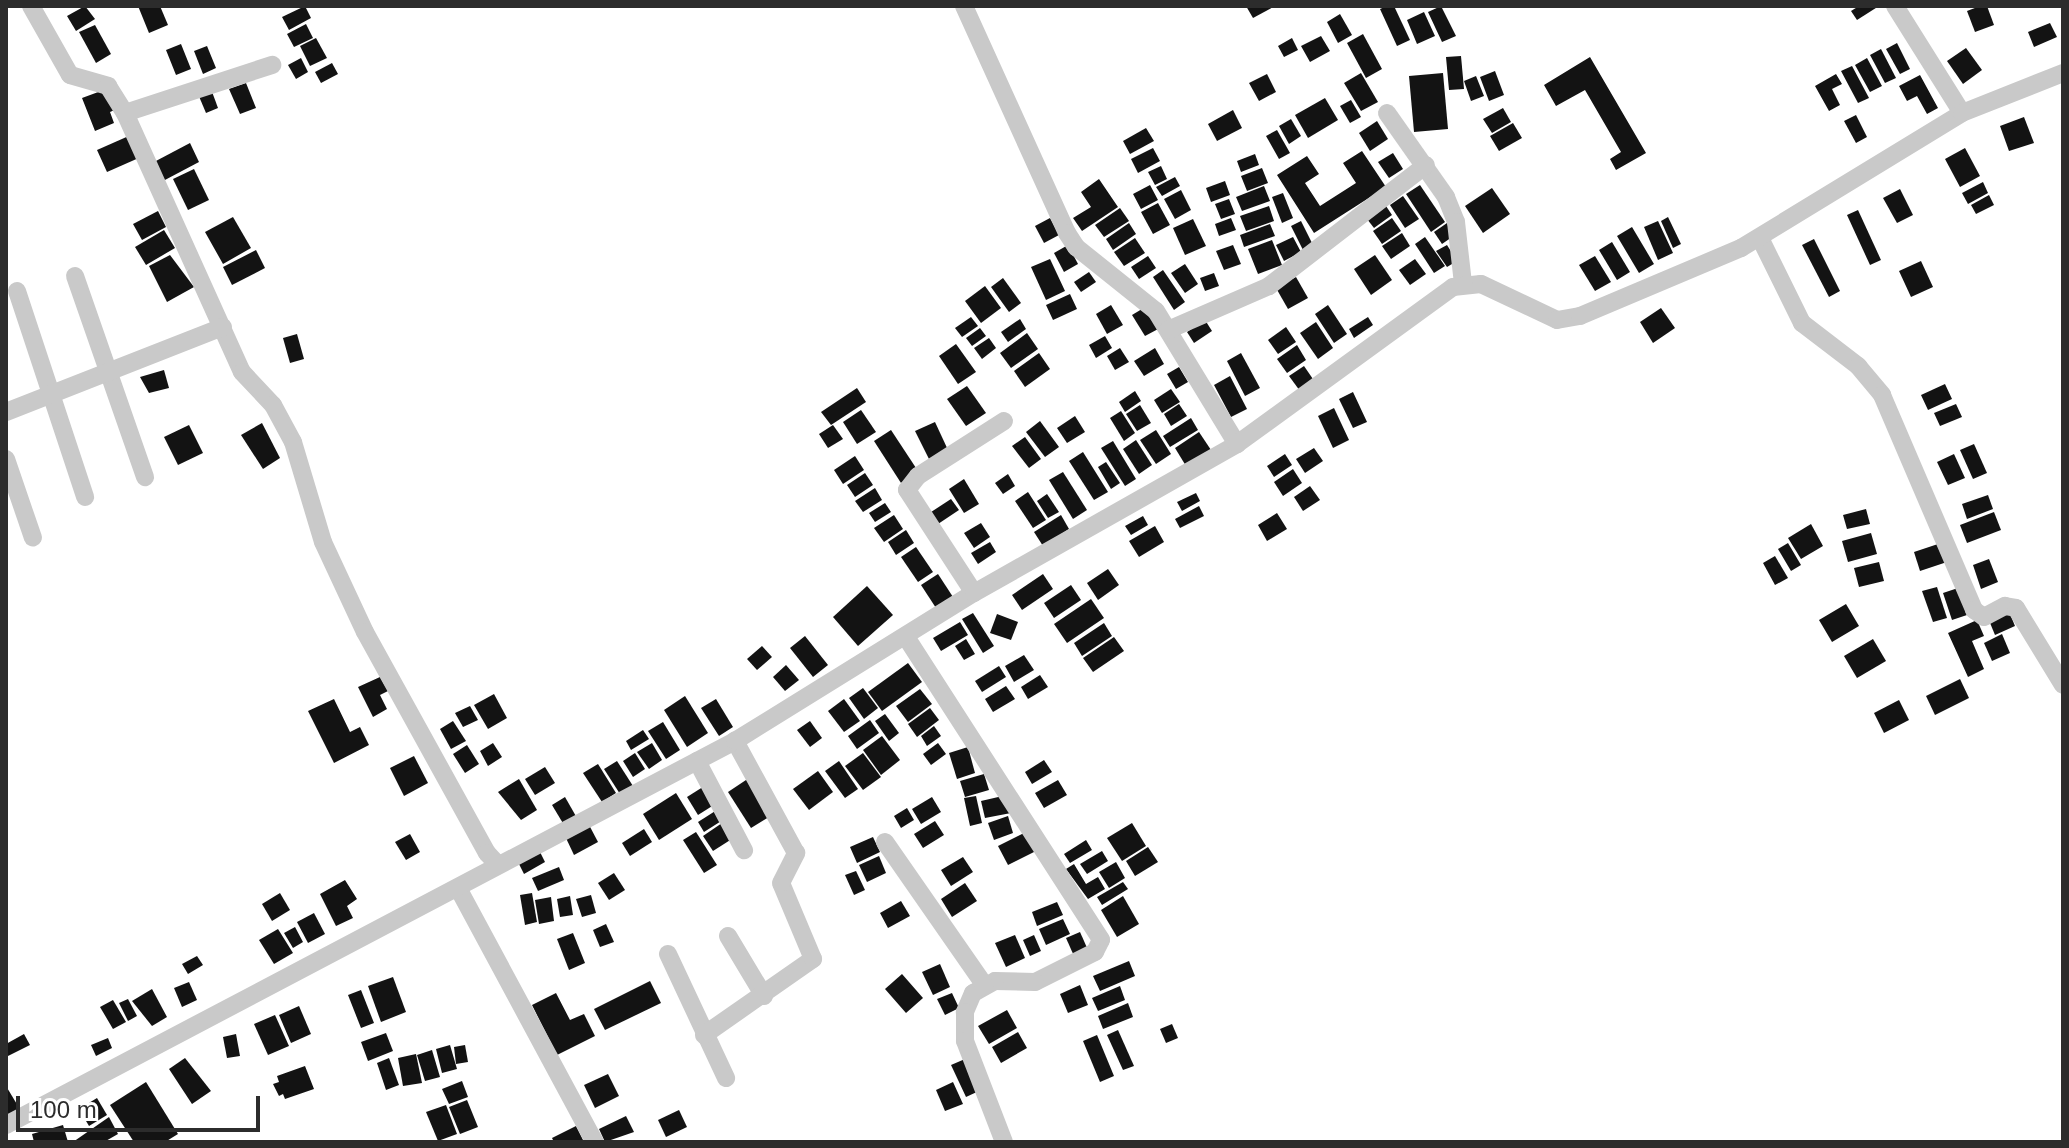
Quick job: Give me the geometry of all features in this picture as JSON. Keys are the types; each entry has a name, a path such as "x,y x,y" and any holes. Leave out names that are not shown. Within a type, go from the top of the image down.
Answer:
{"street":[{"path":"31,6 70,75 108,86 125,113 242,372 273,405 304,465 313,516 365,632 479,840 498,865"},
{"path":"964,6 1067,233 1076,247 1144,299 1168,330 1237,444"},
{"path":"1895,6 1962,113"},
{"path":"125,113 272,65"},
{"path":"6,1125 735,741 974,593 1237,444 1463,283 1481,284 1566,321 1760,238 1962,113 2063,73"},
{"path":"1387,113 1426,165 1452,211 1463,283"},
{"path":"1168,330 1269,286 1426,165"},
{"path":"1760,238 1802,323 1858,366 1882,395 1974,610 1984,617 2012,606 2046,654 2063,685"},
{"path":"75,276 145,477"},
{"path":"17,291 85,497"},
{"path":"6,412 223,327"},
{"path":"974,593 907,490 918,476 1004,421"},
{"path":"6,459 33,538"},
{"path":"906,637 1101,940 1095,952 1035,982 995,981 973,993 965,1012 965,1041 1004,1142"},
{"path":"2046,654 2063,644"},
{"path":"704,1035 813,959 781,883 796,853 735,741"},
{"path":"697,761 744,850"},
{"path":"885,842 985,986"},
{"path":"458,888 595,1142"},
{"path":"728,936 764,996"},
{"path":"668,954 726,1078"}],"building":[{"path":"85,6 95,19 76,31 67,16"},
{"path":"138,6 160,6 168,25 149,33"},
{"path":"305,6 311,18 289,30 282,17"},
{"path":"1246,6 1275,6 1253,18"},
{"path":"1394,6 1410,40 1397,46 1380,9"},
{"path":"1441,6 1456,36 1442,42 1428,12"},
{"path":"1859,6 1879,6 1857,20 1851,11"},
{"path":"1987,6 1994,25 1975,32 1967,11"},
{"path":"1424,12 1435,36 1417,44 1407,20"},
{"path":"1340,14 1352,35 1338,43 1327,22"},
{"path":"2050,23 2057,37 2034,47 2028,32"},
{"path":"306,24 313,38 294,47 287,34"},
{"path":"95,25 111,54 96,63 79,32"},
{"path":"1363,34 1382,69 1366,78 1347,43"},
{"path":"1321,36 1330,51 1310,62 1301,46"},
{"path":"316,38 327,58 310,66 300,46"},
{"path":"1292,38 1298,50 1284,57 1278,46"},
{"path":"1897,43 1910,69 1900,74 1886,49"},
{"path":"181,44 191,69 176,75 166,50"},
{"path":"207,46 216,68 203,74 194,51"},
{"path":"1966,48 1982,70 1963,84 1947,61"},
{"path":"1881,49 1896,78 1885,83 1870,55"},
{"path":"1461,56 1464,89 1449,90 1446,57"},
{"path":"1590,57 1646,153 1616,170 1610,159 1621,152 1585,90 1556,106 1544,85"},
{"path":"301,58 308,72 296,79 288,65"},
{"path":"1867,58 1882,86 1870,92 1855,65"},
{"path":"332,63 338,74 321,83 315,72"},
{"path":"1852,66 1869,98 1858,103 1841,71"},
{"path":"1495,71 1504,95 1489,101 1480,77"},
{"path":"1361,73 1378,102 1361,111 1344,83"},
{"path":"1443,73 1448,129 1414,132 1409,76"},
{"path":"1267,74 1276,92 1259,101 1249,83"},
{"path":"1836,74 1842,84 1832,89 1840,105 1829,111 1815,86"},
{"path":"1920,75 1938,108 1927,114 1917,96 1907,101 1899,86"},
{"path":"1476,76 1484,96 1471,101 1464,81"},
{"path":"246,83 256,108 240,114 229,89"},
{"path":"211,89 218,108 206,113 198,94"},
{"path":"101,91 117,109 110,112 114,123 95,131 82,98"},
{"path":"1325,98 1338,120 1308,138 1295,115"},
{"path":"1351,100 1361,117 1350,123 1340,106"},
{"path":"1503,108 1511,122 1492,133 1483,119"},
{"path":"1233,110 1242,128 1217,141 1208,124"},
{"path":"1856,115 1867,137 1856,143 1844,121"},
{"path":"2024,117 2034,143 2009,151 2000,126"},
{"path":"1291,119 1301,136 1289,144 1279,126"},
{"path":"1377,121 1388,139 1370,151 1359,133"},
{"path":"1513,123 1522,138 1499,151 1490,136"},
{"path":"1146,128 1154,141 1130,154 1123,141"},
{"path":"1277,130 1290,153 1279,159 1266,136"},
{"path":"131,135 141,157 107,172 97,150"},
{"path":"190,143 199,162 163,181 154,162"},
{"path":"1153,148 1160,161 1138,173 1131,159"},
{"path":"1965,148 1980,176 1960,187 1945,159"},
{"path":"1362,151 1386,187 1314,233 1277,175 1307,156 1319,174 1305,183 1320,206 1356,183 1343,163"},
{"path":"1393,153 1403,169 1389,178 1378,162"},
{"path":"1255,154 1259,165 1241,172 1237,161"},
{"path":"1161,166 1167,179 1155,185 1148,172"},
{"path":"1262,168 1268,183 1247,191 1241,176"},
{"path":"194,169 209,200 188,210 173,179"},
{"path":"1175,177 1180,186 1162,196 1156,187"},
{"path":"1099,179 1118,207 1082,231 1073,218 1091,207 1081,192"},
{"path":"1225,181 1230,195 1211,202 1206,188"},
{"path":"1983,182 1988,193 1968,204 1962,193"},
{"path":"1150,185 1158,200 1141,209 1133,194"},
{"path":"1420,185 1445,222 1431,232 1406,194"},
{"path":"1264,186 1270,201 1242,211 1236,197"},
{"path":"1492,188 1510,214 1483,233 1465,206"},
{"path":"1900,189 1913,215 1897,223 1883,198"},
{"path":"1181,190 1191,210 1175,219 1164,199"},
{"path":"1283,193 1293,218 1282,223 1272,197"},
{"path":"1989,195 1994,205 1976,214 1971,205"},
{"path":"1403,196 1419,219 1405,228 1390,205"},
{"path":"1229,199 1235,214 1221,219 1215,204"},
{"path":"1158,203 1170,225 1153,234 1141,212"},
{"path":"1269,206 1274,221 1246,231 1240,216"},
{"path":"1386,206 1392,215 1374,228 1367,219"},
{"path":"1120,208 1129,221 1104,237 1095,225"},
{"path":"1858,210 1881,260 1870,265 1847,215"},
{"path":"158,211 166,227 142,240 133,224"},
{"path":"233,217 251,248 223,264 205,232"},
{"path":"1668,217 1681,244 1673,248 1661,221"},
{"path":"1050,218 1059,235 1044,243 1035,226"},
{"path":"1231,218 1236,230 1219,236 1215,224"},
{"path":"1392,218 1401,231 1382,244 1373,231"},
{"path":"1193,219 1206,246 1185,255 1173,228"},
{"path":"1301,221 1313,245 1303,250 1291,226"},
{"path":"1658,221 1673,253 1658,260 1644,227"},
{"path":"1129,223 1136,234 1113,250 1106,239"},
{"path":"1447,223 1455,235 1442,244 1434,232"},
{"path":"1270,224 1275,236 1244,247 1240,235"},
{"path":"1632,227 1654,264 1639,273 1617,236"},
{"path":"164,230 175,248 146,265 135,247"},
{"path":"1402,233 1410,246 1391,259 1382,246"},
{"path":"1293,237 1301,252 1284,261 1276,245"},
{"path":"1425,237 1445,266 1434,273 1415,244"},
{"path":"1135,238 1145,253 1124,266 1114,252"},
{"path":"1814,239 1840,291 1829,297 1802,245"},
{"path":"1272,240 1282,265 1258,274 1248,249"},
{"path":"1612,242 1630,272 1617,280 1599,250"},
{"path":"1068,245 1078,264 1064,272 1054,253"},
{"path":"1233,245 1241,264 1224,270 1216,251"},
{"path":"1447,245 1457,261 1447,267 1436,251"},
{"path":"256,250 265,268 232,285 223,267"},
{"path":"170,255 194,287 167,302 149,266"},
{"path":"1375,255 1392,280 1371,295 1354,269"},
{"path":"1148,256 1156,268 1139,279 1131,267"},
{"path":"1595,256 1611,282 1595,291 1579,265"},
{"path":"1050,259 1065,291 1046,300 1031,267"},
{"path":"1415,259 1426,274 1410,285 1399,270"},
{"path":"1921,261 1933,287 1911,297 1899,271"},
{"path":"1185,264 1198,284 1185,293 1171,273"},
{"path":"1163,270 1185,302 1174,310 1153,277"},
{"path":"1089,272 1096,282 1081,292 1074,282"},
{"path":"1214,273 1219,286 1205,291 1200,278"},
{"path":"1296,277 1308,298 1288,309 1276,288"},
{"path":"1003,278 1021,303 1009,312 991,287"},
{"path":"985,286 1001,308 981,323 965,301"},
{"path":"1070,294 1077,309 1053,320 1046,305"},
{"path":"1111,305 1123,325 1107,334 1096,314"},
{"path":"1328,305 1347,334 1334,343 1315,314"},
{"path":"1147,306 1160,328 1145,336 1132,315"},
{"path":"1661,308 1675,328 1653,343 1640,322"},
{"path":"971,317 978,326 962,337 955,328"},
{"path":"1368,317 1373,325 1354,338 1349,329"},
{"path":"1020,319 1026,329 1008,342 1001,332"},
{"path":"1205,320 1212,331 1194,343 1187,332"},
{"path":"1316,322 1333,348 1318,359 1300,333"},
{"path":"1286,327 1296,342 1278,354 1268,340"},
{"path":"980,328 986,336 972,346 966,338"},
{"path":"1027,333 1038,349 1011,368 1000,353"},
{"path":"297,334 304,359 290,363 283,338"},
{"path":"1105,336 1112,348 1096,358 1089,345"},
{"path":"989,338 996,348 982,359 974,348"},
{"path":"956,344 976,372 958,384 939,356"},
{"path":"1297,345 1306,360 1287,373 1277,359"},
{"path":"1120,348 1129,362 1115,370 1107,356"},
{"path":"1155,348 1164,364 1144,376 1134,361"},
{"path":"1039,353 1050,369 1025,387 1014,371"},
{"path":"1241,353 1260,388 1245,396 1227,361"},
{"path":"1304,366 1315,382 1300,391 1289,376"},
{"path":"1179,367 1188,382 1176,389 1167,374"},
{"path":"164,370 169,388 149,393 140,377"},
{"path":"1230,376 1247,409 1231,417 1214,385"},
{"path":"1945,384 1952,399 1928,410 1921,395"},
{"path":"967,386 986,413 966,426 947,399"},
{"path":"857,388 866,402 831,425 821,412"},
{"path":"1171,389 1180,402 1162,413 1154,400"},
{"path":"1135,391 1141,401 1125,412 1119,402"},
{"path":"1353,392 1367,422 1353,428 1339,399"},
{"path":"1179,404 1187,416 1171,426 1164,414"},
{"path":"1956,404 1962,417 1940,426 1934,413"},
{"path":"1140,405 1151,423 1137,431 1126,414"},
{"path":"1334,408 1349,440 1333,448 1318,416"},
{"path":"861,410 876,432 857,444 843,422"},
{"path":"1121,411 1135,433 1124,441 1110,418"},
{"path":"1075,416 1085,432 1067,443 1057,428"},
{"path":"1191,418 1198,430 1170,447 1163,436"},
{"path":"1040,421 1059,447 1045,457 1026,432"},
{"path":"935,422 948,450 929,459 915,431"},
{"path":"262,423 280,458 263,469 241,435"},
{"path":"189,425 203,453 178,465 164,437"},
{"path":"833,425 843,439 828,448 819,434"},
{"path":"891,430 918,471 901,483 874,441"},
{"path":"1156,430 1171,454 1156,464 1140,440"},
{"path":"1199,432 1211,450 1186,466 1175,448"},
{"path":"1025,437 1041,459 1029,468 1012,446"},
{"path":"1136,440 1152,465 1139,474 1123,449"},
{"path":"1113,441 1136,479 1125,486 1101,448"},
{"path":"1974,444 1987,473 1973,479 1960,450"},
{"path":"1314,448 1323,461 1305,473 1296,459"},
{"path":"1083,452 1108,492 1094,500 1069,461"},
{"path":"1285,454 1292,465 1274,477 1267,466"},
{"path":"1954,454 1965,478 1948,485 1937,462"},
{"path":"855,456 864,470 843,484 834,470"},
{"path":"1106,462 1120,483 1111,489 1098,467"},
{"path":"1293,469 1302,483 1283,496 1274,482"},
{"path":"1063,472 1087,510 1073,519 1049,480"},
{"path":"865,473 873,485 855,497 847,485"},
{"path":"1008,474 1015,486 1003,494 995,483"},
{"path":"964,479 979,504 964,513 949,489"},
{"path":"1310,486 1320,500 1303,511 1294,497"},
{"path":"875,488 882,500 863,512 855,501"},
{"path":"1028,492 1046,520 1033,528 1015,501"},
{"path":"1196,493 1200,501 1182,511 1177,502"},
{"path":"1047,494 1059,512 1048,518 1037,501"},
{"path":"1988,495 1993,509 1967,519 1962,504"},
{"path":"951,499 959,510 935,526 928,514"},
{"path":"885,503 891,512 875,522 869,513"},
{"path":"1199,506 1204,516 1180,528 1175,519"},
{"path":"1866,509 1870,524 1847,529 1843,515"},
{"path":"1994,512 2001,530 1967,543 1960,525"},
{"path":"1277,513 1287,529 1267,541 1258,525"},
{"path":"894,515 903,529 884,542 874,528"},
{"path":"1061,515 1069,529 1043,546 1034,532"},
{"path":"1143,516 1148,525 1131,535 1125,526"},
{"path":"981,523 990,537 974,548 964,533"},
{"path":"1811,524 1823,546 1801,559 1788,538"},
{"path":"1155,526 1164,542 1139,557 1129,541"},
{"path":"906,530 914,543 896,555 888,542"},
{"path":"1871,533 1877,554 1848,562 1842,541"},
{"path":"990,542 996,552 978,564 971,553"},
{"path":"1788,543 1801,565 1791,571 1778,549"},
{"path":"1941,543 1947,562 1920,571 1914,552"},
{"path":"916,547 933,572 918,582 901,557"},
{"path":"1775,556 1788,578 1775,585 1763,563"},
{"path":"1989,559 1998,582 1981,589 1973,565"},
{"path":"1879,562 1884,581 1859,587 1854,568"},
{"path":"1108,569 1119,585 1098,600 1087,583"},
{"path":"938,574 953,597 936,608 921,585"},
{"path":"1043,574 1053,589 1022,610 1012,595"},
{"path":"1071,585 1081,600 1054,618 1044,603"},
{"path":"867,586 893,615 858,646 833,617"},
{"path":"1937,587 1947,618 1933,622 1922,591"},
{"path":"1961,587 1970,614 1952,620 1943,593"},
{"path":"1091,599 1104,618 1067,643 1054,624"},
{"path":"1846,604 1859,626 1832,642 1819,620"},
{"path":"2008,609 2015,626 1995,635 1988,618"},
{"path":"973,613 994,646 983,653 962,619"},
{"path":"997,614 1018,622 1011,640 990,633"},
{"path":"1977,620 1984,636 1972,641 1984,669 1968,677 1948,633"},
{"path":"960,622 968,635 941,651 933,638"},
{"path":"1104,623 1112,636 1082,656 1074,643"},
{"path":"2002,634 2010,653 1992,661 1984,643"},
{"path":"805,636 828,665 813,677 790,648"},
{"path":"1114,637 1124,651 1093,672 1083,658"},
{"path":"966,639 975,654 964,660 955,646"},
{"path":"1873,639 1886,661 1857,678 1844,656"},
{"path":"762,646 772,657 757,670 747,659"},
{"path":"1024,655 1034,670 1014,682 1005,666"},
{"path":"908,663 922,682 882,711 868,692"},
{"path":"786,665 799,680 785,691 773,677"},
{"path":"999,666 1006,677 982,692 975,681"},
{"path":"1040,675 1048,687 1028,699 1021,687"},
{"path":"380,677 388,691 380,695 387,709 373,717 358,687"},
{"path":"1960,679 1969,698 1935,715 1926,696"},
{"path":"1006,686 1015,699 993,712 985,699"},
{"path":"863,688 878,708 864,719 849,698"},
{"path":"920,689 932,704 908,722 896,706"},
{"path":"494,694 507,718 488,729 474,705"},
{"path":"685,696 708,733 687,747 664,710"},
{"path":"334,699 350,732 360,727 369,745 334,763 308,711"},
{"path":"716,699 733,727 719,736 701,708"},
{"path":"844,699 860,721 844,732 828,711"},
{"path":"1899,700 1909,720 1884,733 1874,713"},
{"path":"470,706 478,720 463,727 455,713"},
{"path":"930,708 939,720 917,737 908,724"},
{"path":"885,714 899,733 889,741 875,721"},
{"path":"870,720 879,733 857,749 848,736"},
{"path":"453,721 466,741 451,749 440,729"},
{"path":"810,721 822,738 810,747 797,730"},
{"path":"663,722 680,750 666,759 648,731"},
{"path":"934,726 941,736 927,746 921,736"},
{"path":"643,730 649,739 631,750 626,741"},
{"path":"882,736 900,760 881,775 863,750"},
{"path":"493,743 502,757 488,766 480,751"},
{"path":"652,743 662,760 649,769 637,752"},
{"path":"938,743 946,754 931,765 923,754"},
{"path":"467,745 479,764 465,773 453,754"},
{"path":"968,747 975,773 957,779 949,753"},
{"path":"635,753 645,769 633,777 623,761"},
{"path":"863,753 881,777 863,790 845,766"},
{"path":"414,756 428,783 404,796 390,768"},
{"path":"1044,760 1052,772 1032,784 1025,772"},
{"path":"617,761 633,786 620,794 604,769"},
{"path":"839,761 858,789 845,798 825,771"},
{"path":"598,764 616,793 602,802 583,773"},
{"path":"545,767 555,783 535,795 525,779"},
{"path":"818,771 833,792 809,810 793,789"},
{"path":"984,774 989,790 965,797 960,781"},
{"path":"749,778 772,815 751,828 728,792"},
{"path":"519,779 537,810 521,820 498,792"},
{"path":"1058,780 1067,795 1044,808 1035,793"},
{"path":"706,785 717,803 698,815 687,797"},
{"path":"676,793 692,819 659,840 643,814"},
{"path":"1007,795 1011,813 985,818 981,801"},
{"path":"976,796 982,823 970,826 964,798"},
{"path":"565,797 577,818 564,825 552,805"},
{"path":"932,797 941,812 921,824 912,809"},
{"path":"720,808 726,818 704,832 698,822"},
{"path":"907,808 914,820 901,828 894,816"},
{"path":"1008,816 1013,833 994,840 988,823"},
{"path":"725,821 735,837 713,851 703,836"},
{"path":"935,821 944,835 923,848 914,834"},
{"path":"588,823 598,842 574,855 565,836"},
{"path":"1132,823 1146,846 1122,861 1107,838"},
{"path":"644,829 652,842 630,856 622,843"},
{"path":"696,832 717,865 704,873 683,840"},
{"path":"1026,832 1036,851 1008,865 998,846"},
{"path":"410,834 420,852 406,860 395,842"},
{"path":"873,837 880,852 857,863 850,847"},
{"path":"1086,840 1092,850 1070,863 1064,854"},
{"path":"1148,847 1158,862 1135,876 1126,861"},
{"path":"539,850 545,862 524,874 518,862"},
{"path":"1102,851 1108,861 1087,874 1080,864"},
{"path":"879,856 886,873 867,882 859,865"},
{"path":"963,857 973,872 951,886 941,870"},
{"path":"1116,862 1125,878 1109,888 1099,872"},
{"path":"1074,864 1086,884 1098,877 1105,889 1088,899 1066,869"},
{"path":"559,867 564,880 538,891 532,878"},
{"path":"856,871 865,890 854,895 845,875"},
{"path":"614,873 625,890 609,900 598,883"},
{"path":"345,880 357,899 347,906 353,918 336,926 320,894"},
{"path":"1123,882 1128,889 1102,905 1097,897"},
{"path":"965,883 977,901 952,917 941,899"},
{"path":"280,893 290,910 272,921 262,904"},
{"path":"532,893 537,922 525,925 520,895"},
{"path":"591,895 596,913 582,917 576,899"},
{"path":"570,896 573,915 560,917 557,899"},
{"path":"1123,896 1139,924 1117,937 1101,910"},
{"path":"551,897 554,921 539,924 535,900"},
{"path":"901,901 910,916 888,928 880,913"},
{"path":"1057,902 1063,915 1037,926 1032,912"},
{"path":"314,913 325,934 308,943 297,922"},
{"path":"1063,919 1070,934 1046,945 1039,929"},
{"path":"606,924 614,942 600,947 593,930"},
{"path":"295,927 303,942 293,948 284,933"},
{"path":"278,929 293,953 274,964 259,940"},
{"path":"1080,932 1088,950 1074,956 1066,938"},
{"path":"573,933 585,963 569,970 557,939"},
{"path":"1015,935 1025,958 1006,967 995,943"},
{"path":"1034,935 1041,951 1030,956 1023,940"},
{"path":"197,956 203,965 188,974 182,964"},
{"path":"1129,961 1135,976 1100,991 1093,976"},
{"path":"940,964 950,987 933,995 922,972"},
{"path":"902,974 923,998 906,1013 885,989"},
{"path":"393,977 406,1012 381,1022 368,986"},
{"path":"650,981 661,1003 605,1030 594,1009"},
{"path":"189,982 197,1000 182,1007 174,988"},
{"path":"1080,985 1088,1005 1068,1013 1060,994"},
{"path":"1120,986 1125,1000 1098,1011 1092,998"},
{"path":"152,989 167,1017 152,1026 132,1001"},
{"path":"361,990 374,1023 361,1028 348,995"},
{"path":"556,993 570,1020 584,1014 595,1036 557,1055 532,1005"},
{"path":"952,993 959,1008 945,1015 937,999"},
{"path":"128,999 137,1016 128,1021 119,1003"},
{"path":"113,1000 126,1022 113,1029 100,1007"},
{"path":"1128,1003 1133,1017 1103,1029 1098,1016"},
{"path":"299,1006 311,1034 291,1043 279,1015"},
{"path":"1007,1010 1017,1028 989,1044 978,1026"},
{"path":"275,1015 289,1046 268,1055 254,1024"},
{"path":"1172,1024 1178,1038 1166,1043 1160,1029"},
{"path":"1118,1030 1134,1066 1123,1070 1107,1035"},
{"path":"1018,1032 1027,1048 1001,1063 992,1047"},
{"path":"386,1033 393,1051 368,1061 361,1042"},
{"path":"24,1034 30,1045 6,1057 6,1044"},
{"path":"236,1034 240,1056 227,1058 223,1037"},
{"path":"1097,1035 1114,1076 1100,1082 1083,1041"},
{"path":"108,1038 112,1048 96,1056 91,1045"},
{"path":"450,1045 457,1069 442,1073 436,1049"},
{"path":"465,1045 468,1062 456,1064 454,1047"},
{"path":"432,1050 440,1077 425,1081 417,1055"},
{"path":"416,1054 422,1083 403,1086 398,1058"},
{"path":"185,1058 211,1091 192,1104 169,1069"},
{"path":"389,1058 399,1085 386,1090 377,1063"},
{"path":"965,1059 979,1091 966,1097 951,1065"},
{"path":"305,1066 314,1089 285,1099 283,1094 279,1096 273,1084 279,1082 277,1076"},
{"path":"608,1074 619,1096 595,1108 584,1085"},
{"path":"462,1081 468,1097 449,1104 442,1089"},
{"path":"146,1082 178,1134 165,1142 134,1142 110,1105"},
{"path":"953,1082 963,1104 945,1111 936,1090"},
{"path":"6,1086 21,1111 6,1120"},
{"path":"97,1098 107,1115 89,1126 79,1109"},
{"path":"467,1100 478,1127 460,1134 449,1107"},
{"path":"446,1105 457,1134 438,1141 426,1112"},
{"path":"679,1110 687,1127 666,1137 658,1120"},
{"path":"626,1116 634,1132 605,1142 599,1129"},
{"path":"109,1117 118,1134 104,1142 73,1142"},
{"path":"63,1125 68,1142 34,1142 32,1134"},
{"path":"576,1126 584,1142 554,1142 552,1138"}]}
